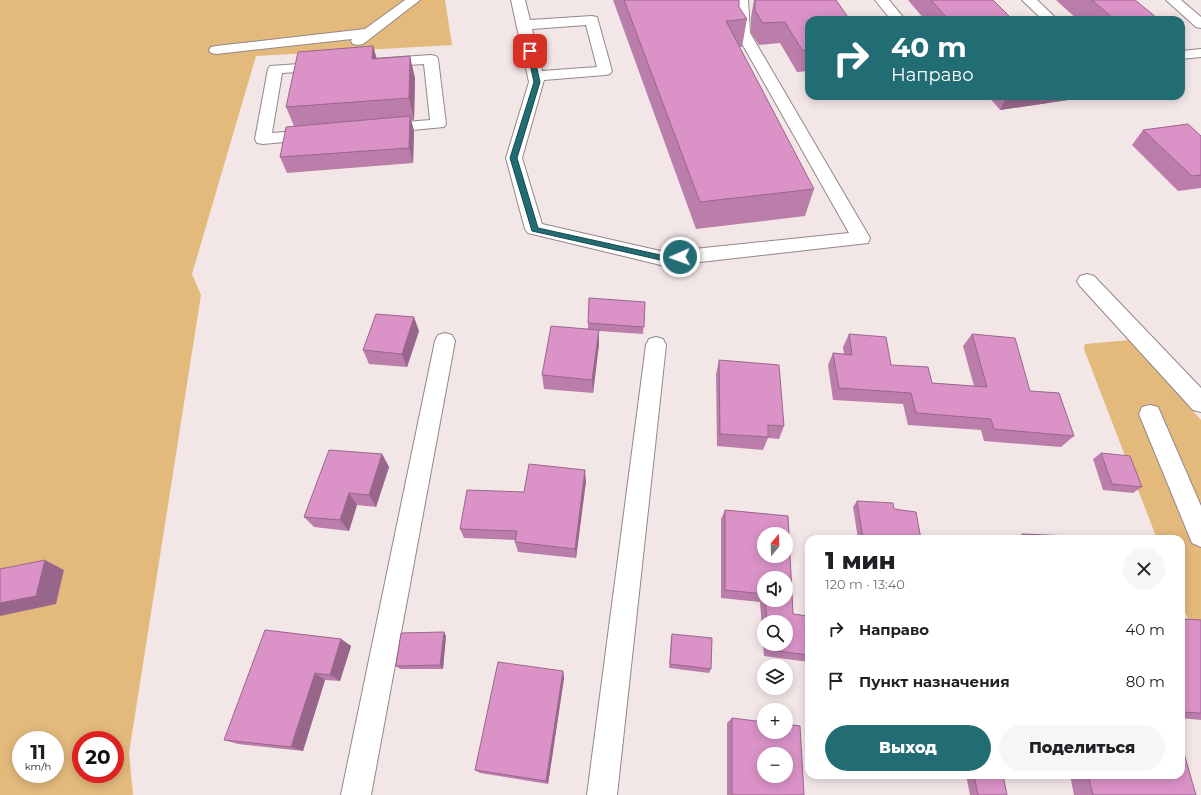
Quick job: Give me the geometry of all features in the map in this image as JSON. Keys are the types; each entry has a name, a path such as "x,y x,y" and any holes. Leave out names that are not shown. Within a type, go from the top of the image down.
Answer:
{"street":[{"path":"350,65 348,49 413,0"},
{"path":"518,0 537,82 514,158 534,229 665,259 861,238 742,33 741,0"},
{"path":"882,0 895,16"},
{"path":"1029,0 1047,16"},
{"path":"1173,0 1201,24"},
{"path":"524,25 592,20 606,71 536,76"},
{"path":"216,50 369,33"},
{"path":"1185,56 1201,54"},
{"path":"431,59 438,124 264,139 275,69 350,65 431,59"},
{"path":"1087,282 1201,403"},
{"path":"356,795 445,340"},
{"path":"602,795 656,345"},
{"path":"1150,414 1201,535"}],"shaded area":[{"path":"0,0 445,0 452,45 256,56 192,274 201,295 129,753 133,795 0,795"},
{"path":"1130,340 1201,420 1201,654 1185,612 1185,535 1155,535 1084,349 1085,344"}],"building":[{"path":"624,0 739,0 739,7 747,19 726,21 814,189 700,202"},
{"path":"755,0 836,0 847,16 805,16 805,50 802,50 785,22 763,23 755,11"},
{"path":"931,0 993,0 1009,16 945,16"},
{"path":"1092,0 1135,0 1155,16 1110,16"},
{"path":"373,46 372,59 410,56 409,98 286,107 298,52"},
{"path":"410,116 409,148 280,157 286,127"},
{"path":"1188,124 1201,136 1201,175 1192,176 1143,130"},
{"path":"589,298 645,302 644,327 588,323"},
{"path":"376,314 414,317 402,354 363,350"},
{"path":"551,326 599,330 592,380 542,375"},
{"path":"849,334 886,337 891,365 928,367 932,383 987,387 972,334 1015,338 1030,391 1059,393 1074,436 994,429 991,419 916,413 911,393 839,388 833,353 852,355"},
{"path":"719,360 779,365 784,426 768,425 768,437 720,434"},
{"path":"329,450 382,454 369,495 349,493 340,520 304,517"},
{"path":"1101,453 1130,456 1142,487 1112,484"},
{"path":"529,464 585,470 575,549 515,542 517,531 460,529 467,490 524,492"},
{"path":"857,501 893,503 894,509 916,512 920,535 862,535"},
{"path":"725,510 788,516 789,527 757,527 757,563 790,563 791,571 757,571 757,593 725,590"},
{"path":"1022,534 1046,535 1022,535"},
{"path":"45,560 36,596 0,603 0,569"},
{"path":"766,607 793,607 793,614 805,616 805,654 777,651 793,651 793,615 766,615"},
{"path":"1185,619 1201,620 1201,713 1185,712"},
{"path":"265,630 341,639 330,675 315,673 291,747 224,740"},
{"path":"444,632 440,665 396,666 401,633"},
{"path":"672,634 712,638 711,669 670,664"},
{"path":"498,662 563,671 546,781 475,770"},
{"path":"732,718 757,721 757,739 793,739 793,725 800,726 804,795 732,795"},
{"path":"1185,757 1196,795 1093,795 1089,779 1185,779"},
{"path":"975,779 1004,779 1007,795 978,795"}],"route":[{"path":"530,51 537,82 514,158 534,229 665,259 680,257"}]}
